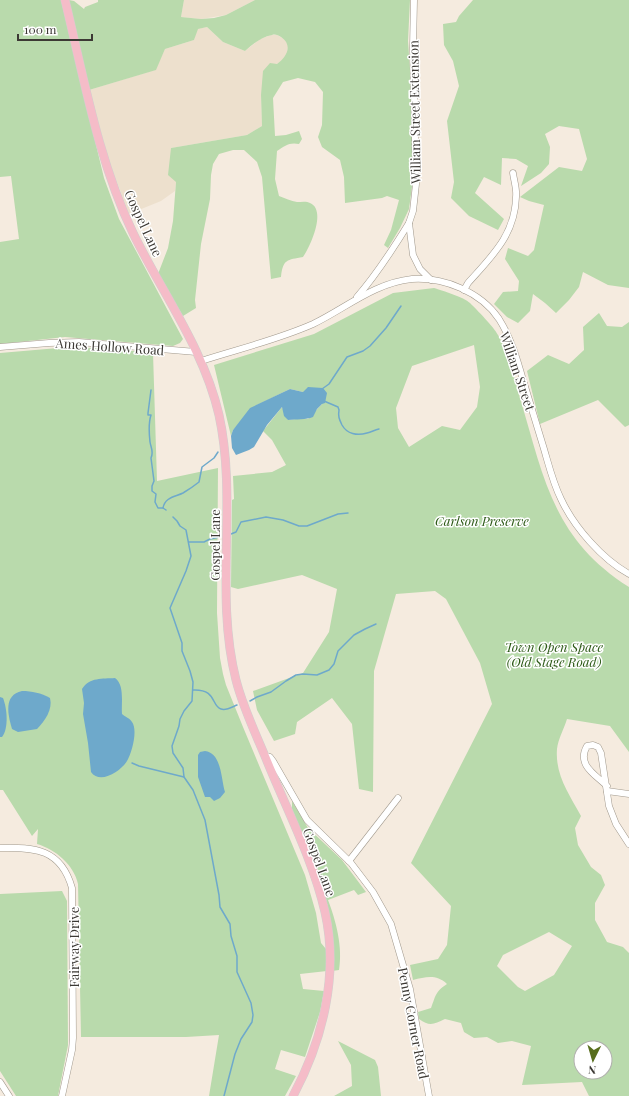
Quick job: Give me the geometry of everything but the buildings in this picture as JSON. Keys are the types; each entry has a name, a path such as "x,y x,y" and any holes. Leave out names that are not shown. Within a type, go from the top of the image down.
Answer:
{"main road":[{"name":"Gospel Lane","path":"65,0 91,109 112,180 133,232 201,361 214,397 223,440 226,482 226,603 231,659 241,697 314,876 324,912 330,947 329,990 323,1018 314,1048 293,1096"}],"street":[{"name":"William Street Extension","path":"355,300 372,281 387,258 409,223 412,211 416,184 413,48 414,0"},
{"path":"464,290 468,282 504,240 513,221 516,197 513,173"},
{"name":"William Street Extension","path":"409,223 413,255 420,269 431,280"},
{"name":"William Street","path":"201,361 272,339 306,326 373,290 396,282 412,279 431,280 450,284 464,290 483,302 499,319 510,341 520,369 552,478 561,500 576,524 596,547 620,569 629,574"},
{"name":"Ames Hollow Road","path":"0,348 49,343 84,342 196,352"},
{"path":"629,794 607,789 601,780 589,771 584,759 584,751 587,746 593,745 598,747 601,753 607,789 610,806 616,824 629,844"},
{"name":"Penny Corner Road","path":"265,756 270,757 273,761 307,820 349,861 373,892 391,924 410,989 429,1096"},
{"path":"349,861 398,798"},
{"name":"Fairway Drive","path":"0,848 35,849 47,854 62,866 72,888 73,1038 72,1050 62,1096"},
{"path":"0,1082 9,1096"}],"shaded area":[{"path":"184,0 255,0 226,15 201,19 181,17"},
{"path":"207,27 223,42 245,51 260,39 271,35 277,35 286,40 288,46 287,54 283,60 277,64 261,95 262,126 247,135 171,148 176,182 175,191 161,201 129,214 109,161 89,90 155,70 165,49 194,40 197,29"}],"green space":[{"path":"0,0 61,0 104,178 119,219 183,339 180,343 173,346 65,337 0,344 0,242 19,239 11,176 0,177"},
{"path":"69,0 74,1 84,9 85,7 98,2 98,0 184,0 181,17 201,19 226,15 255,0 410,0 408,41 412,96 412,187 409,209 388,248 384,245 391,230 399,200 387,196 345,203 344,177 340,160 322,147 318,137 322,125 323,92 315,82 298,78 283,82 273,98 275,136 286,135 299,131 302,139 299,144 290,144 277,151 275,179 279,196 295,202 309,202 315,207 317,221 313,237 303,257 287,261 283,267 281,277 271,279 262,177 257,162 244,150 233,150 219,154 213,164 211,175 210,199 201,244 195,300 196,308 183,316 158,274 168,248 173,221 176,182 168,175 171,148 247,135 262,126 261,95 263,71 270,63 277,64 284,58 288,47 287,44 281,37 273,35 254,43 245,51 223,42 207,27 198,29 194,40 165,49 156,70 89,90"},
{"path":"473,0 629,0 629,288 608,285 583,272 579,287 556,313 533,294 530,311 518,323 507,317 494,304 503,292 518,291 519,281 505,259 508,248 528,256 534,250 544,205 520,197 559,167 582,171 587,159 579,129 559,126 545,134 550,147 549,164 541,173 521,186 528,166 516,159 502,158 501,185 484,177 475,193 504,219 498,230 469,216 451,198 454,182 447,121 459,86 453,61 444,45 443,24 456,22 459,16"},
{"path":"434,288 448,292 470,303 493,328 502,342 513,374 536,455 555,504 567,527 583,548 603,568 629,587 629,752 610,726 567,719 558,745 557,758 558,767 564,784 581,816 575,828 578,845 591,867 601,875 605,885 595,903 595,920 607,942 623,947 629,953 629,1096 589,1096 582,1082 522,1085 531,1046 512,1041 498,1043 487,1037 474,1038 464,1032 461,1023 445,1019 429,1024 419,1019 418,1012 431,1008 438,992 447,984 439,979 431,977 413,980 410,965 438,959 447,945 451,906 411,863 492,704 480,663 446,599 435,591 396,594 374,671 373,792 359,789 352,724 332,698 297,722 295,734 274,741 257,710 253,691 303,673 329,632 337,589 302,575 238,589 231,587 232,500 234,499 233,476 272,472 286,465 272,440 263,431 282,407 288,420 303,418 308,419 322,404 303,392 290,389 255,406 233,430 231,436 214,365 314,334 393,293","holes":["474,345 480,387 477,407 460,430 442,426 409,447 398,428 396,408 412,366","549,932 572,946 554,975 525,991 518,987 497,966 503,955"]},
{"path":"599,313 607,326 622,327 629,322 629,425 625,427 598,400 540,424 527,371 548,355 569,364 584,350 583,327"},
{"path":"70,347 153,353 157,481 218,468 217,613 220,658 223,674 243,727 305,875 316,913 321,943 326,949 327,971 300,974 303,989 324,991 320,1012 305,1057 281,1050 275,1069 296,1076 285,1096 209,1096 219,1035 186,1037 81,1037 78,884 76,877 63,859 44,846 37,844 38,829 32,836 3,790 0,790 0,353"},
{"path":"292,801 308,828 342,860 366,892 358,895 354,890 328,900 338,934 340,952 339,970 332,971 331,930 321,878 292,809"},
{"path":"62,891 67,901 68,1045 58,1096 16,1096 0,1071 0,894"},
{"path":"338,1041 375,1060 378,1067 381,1096 334,1096 352,1086 351,1065"}],"water":[{"path":"308,387 323,388 327,393 325,403 317,409 313,417 288,420 284,416 282,407 267,425 254,447 236,455 232,448 231,436 233,430 250,408 290,389 303,392"},
{"path":"115,678 120,685 122,695 122,714 130,719 134,726 134,742 129,757 124,765 110,775 100,777 95,776 91,772 83,714 84,703 82,689 89,682"},
{"path":"29,691 43,695 50,698 51,702 45,719 37,729 18,732 12,729 8,706 12,697 16,693"},
{"path":"0,697 3,698 7,718 6,729 2,737 0,737"},
{"path":"205,751 211,753 218,762 225,792 220,798 214,801 210,797 205,797 198,777 198,755 200,752"}],"waterway":[{"path":"322,389 329,384 347,357 363,351 370,346 386,328 401,306"},
{"path":"151,390 148,415 151,415 149,428 154,481 152,491 156,494 155,502 158,508 163,508 166,510"},
{"path":"324,401 338,407 341,423 349,432 353,434 363,434 379,429"},
{"path":"163,508 168,499 183,493 199,482 202,467 214,458 218,452"},
{"path":"231,534 236,532 241,522 266,517 283,520 299,526 307,526 338,514 348,513"},
{"path":"173,517 180,526 186,530 191,556 170,608 182,643 182,651 193,682 192,701 180,719 172,746 173,753 183,768 184,777"},
{"path":"189,542 204,542 219,537"},
{"path":"250,701 271,692 296,675 317,675 329,670 334,664 338,651 354,635 376,624"},
{"path":"193,690 201,690 206,692 221,709 227,709 237,705"},
{"path":"132,763 184,777 193,790 205,820 220,907 230,924 231,936 237,956 237,972 251,1003 253,1015 252,1022 241,1039 235,1054 224,1096"}],"park label":[{"name":"Carlson Preserve","path":"482,520"},
{"name":"Town Open Space (Old Stage Road)","path":"554,654"}]}
